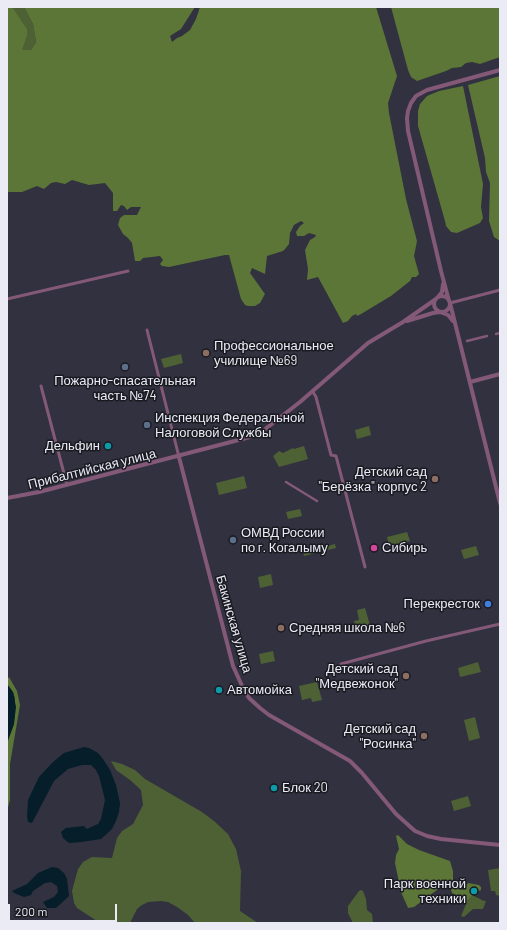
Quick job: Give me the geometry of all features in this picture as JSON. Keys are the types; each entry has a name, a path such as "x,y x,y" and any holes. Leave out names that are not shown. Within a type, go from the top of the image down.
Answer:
{"street":[{"path":"500,70 422,92 413,100 408,111 407,118 408,131 441,271 500,503"},
{"path":"7,299 128,270"},
{"path":"441,271 443,290 437,298 434,306 440,312 448,315 455,324"},
{"path":"450,302 500,290"},
{"path":"437,298 444,296 450,302"},
{"name":"Прибалтийская улица","path":"7,498 28,495 179,457 244,440 257,434 271,425 312,392 368,343 411,318 437,298"},
{"path":"440,312 447,310 450,302"},
{"name":"Прибалтийская улица","path":"411,318 440,312"},
{"name":"Бакинская улица","path":"147,330 233,666 240,684 249,698 269,715 350,761 365,776 400,819 415,831 427,836 441,839 500,845"},
{"path":"496,334 500,333"},
{"path":"467,341 487,336"},
{"path":"470,382 500,374"},
{"path":"41,386 67,485"},
{"path":"312,392 316,397 331,455 336,456 365,567"},
{"path":"286,482 317,500"},
{"path":"341,664 500,624"}],"green space":[{"path":"7,7 12,7 27,29 27,36 22,50 31,50 36,42 33,24 24,7 195,7 181,29 170,36 172,42 190,30 200,7 376,7 397,76 388,103 389,113 406,199 417,241 414,256 419,274 416,277 412,277 410,281 391,296 361,314 352,316 348,321 343,323 318,277 307,280 308,269 305,250 310,240 316,235 309,233 304,236 297,236 296,232 304,223 301,221 294,225 290,233 289,244 285,249 267,256 265,274 252,268 250,273 265,294 260,303 255,306 248,306 245,305 241,299 229,255 169,267 162,266 160,264 163,260 160,256 143,258 140,261 135,261 132,243 123,234 118,225 120,218 124,215 137,215 141,207 131,207 127,210 121,205 117,211 113,211 113,193 105,183 89,185 72,180 65,184 56,182 51,183 44,189 37,186 22,192 7,192"},
{"path":"12,7 24,7 33,24 36,42 31,50 21,50 27,36 22,22"},
{"path":"391,7 500,7 500,57 480,64 472,62 466,63 461,67 452,68 417,81 411,77 408,70"},
{"path":"500,76 500,241 494,237 489,221 490,183 486,172 485,158 468,85"},
{"path":"463,86 483,184 481,207 483,218 480,223 457,233 451,232 446,226 418,126 418,111 420,104 427,96 439,91"},
{"path":"181,354 183,363 164,368 161,359"},
{"path":"369,426 371,435 357,439 355,430"},
{"path":"304,446 308,459 279,467 273,456 279,451 283,453 293,448"},
{"path":"244,476 247,488 219,495 216,483"},
{"path":"300,509 302,516 288,519 286,512"},
{"path":"407,532 410,541 389,546 387,537"},
{"path":"335,544 336,548 304,556 303,552"},
{"path":"476,546 479,555 464,559 461,550"},
{"path":"271,574 273,585 260,588 258,577"},
{"path":"365,608 370,625 363,627 363,630 357,632 354,621 359,620 357,610"},
{"path":"273,651 275,661 261,664 259,654"},
{"path":"478,662 481,672 460,677 458,668"},
{"path":"9,677 17,691 20,705 10,764 10,800 7,811 7,743 14,724 15,698 13,692 7,684"},
{"path":"317,682 322,700 312,702 311,698 302,700 299,686"},
{"path":"475,717 480,738 469,741 464,720"},
{"path":"111,761 135,770 145,779 202,812 228,834 236,849 241,871 240,911 258,923 195,923 188,915 177,907 168,902 161,901 148,902 142,905 137,909 130,923 100,923 77,908 74,903 72,891 78,869 83,862 92,857 112,858 117,838 122,831 133,824 143,805 141,790 116,770"},
{"path":"468,796 471,806 454,811 451,801"},
{"path":"398,835 407,844 419,850 450,861 453,871 453,883 455,886 463,890 468,883 479,885 481,890 474,893 468,900 466,900 452,893 452,885 449,881 414,907 408,908 401,892 395,863 396,855 399,849 396,836"},
{"path":"500,868 500,896 496,895 495,891 491,891 488,870"},
{"path":"361,890 363,891 366,899 367,910 372,914 373,923 353,923 348,913 348,906"},
{"path":"472,895 486,901 483,909 473,909 464,917 461,916 466,904 459,900 460,897 468,900"}],"water":[{"path":"7,684 13,692 16,707 14,724 7,743"},
{"path":"84,747 98,753 110,770 116,785 120,803 119,812 112,829 101,839 69,843 63,838 61,832 66,828 84,826 87,829 98,824 101,819 105,800 96,770 91,765 82,765 68,769 54,781 32,823 28,822 27,817 28,800 39,777 53,762 64,753"},
{"path":"52,867 58,868 64,873 67,879 69,896 56,908 47,908 43,902 54,897 58,892 57,886 51,882 45,883 33,891 31,895 24,897 12,891 27,884 38,873"}],"place":[{"name":"Профессиональное училище №69","path":"206,353"},
{"name":"Пожарно-спасательная часть №74","path":"125,367"},
{"name":"Инспекция Федеральной Налоговой Службы","path":"147,425"},
{"name":"Дельфин","path":"108,446"},
{"name":"Детский сад \"Берёзка\" корпус 2","path":"435,479"},
{"name":"ОМВД России по г. Когалыму","path":"233,540"},
{"name":"Сибирь","path":"374,548"},
{"name":"Перекресток","path":"488,604"},
{"name":"Средняя школа №6","path":"281,628"},
{"name":"Детский сад \"Медвежонок\"","path":"406,676"},
{"name":"Автомойка","path":"219,690"},
{"name":"Детский сад \"Росинка\"","path":"424,736"},
{"name":"Блок 20","path":"274,788"},
{"name":"Парк военной техники","path":"474,891"}]}
